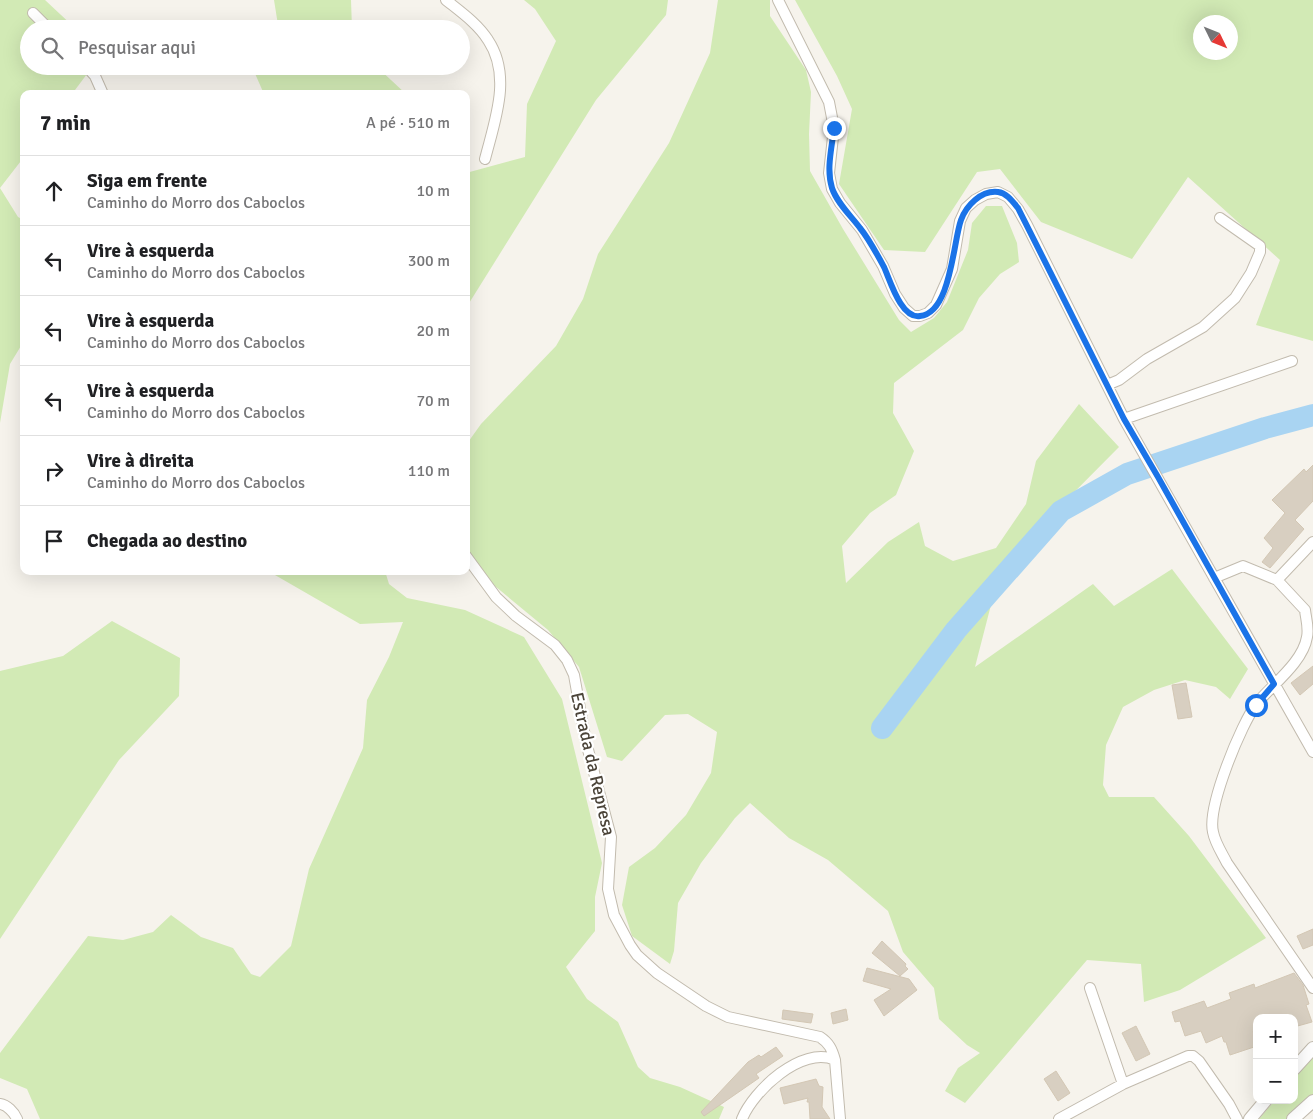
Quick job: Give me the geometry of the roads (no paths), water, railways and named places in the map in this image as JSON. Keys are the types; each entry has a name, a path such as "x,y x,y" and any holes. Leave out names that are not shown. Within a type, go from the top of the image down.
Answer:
{"street":[{"path":"446,0 470,20"},
{"path":"778,0 829,102 834,128 829,173 832,189 840,203 862,230 904,308 913,316 920,316 928,313 936,305 952,269 960,221 966,208 986,194 998,192 1008,197 1018,208 1126,423 1313,752"},
{"path":"33,13 40,20"},
{"path":"470,20 489,40 497,57 500,72 501,96 485,159"},
{"path":"94,75 101,90"},
{"path":"1107,385 1119,380 1147,359 1203,327 1235,298 1254,266 1260,252 1260,246 1257,242 1220,218"},
{"path":"1126,423 1292,361"},
{"path":"1277,580 1313,542"},
{"name":"Estrada da Represa","path":"470,561 496,597 516,616 555,645 567,660 574,676 586,742 611,837 608,888 614,915 637,955 657,973 706,1006 728,1017 820,1037 831,1048 835,1060"},
{"path":"1214,578 1243,566 1277,580 1306,610 1307,639 1291,668 1256,705 1240,734 1226,767 1213,814 1212,830 1227,863 1313,988"},
{"path":"1090,988 1123,1084"},
{"path":"1298,1065 1313,1048"},
{"path":"1059,1119 1123,1084 1188,1056 1193,1056 1199,1061 1229,1104 1237,1119"},
{"path":"742,1119 746,1109 761,1090 788,1068 811,1058 828,1057 835,1060 840,1119"},
{"path":"1294,1119 1313,1101"},
{"path":"0,1104 4,1104 17,1119"},
{"path":"1250,1119 1263,1104"}],"waterway":[{"path":"882,728 956,630 1061,511 1127,474 1265,428 1313,415"}]}
